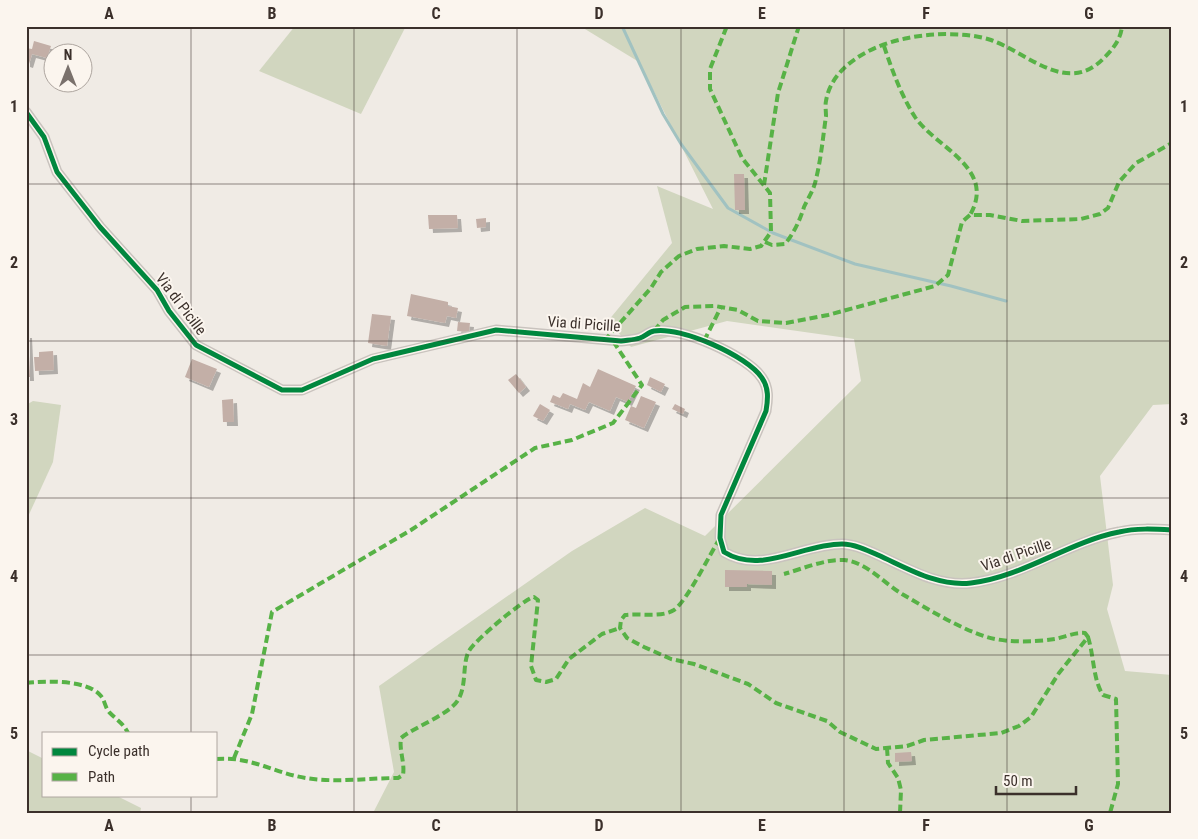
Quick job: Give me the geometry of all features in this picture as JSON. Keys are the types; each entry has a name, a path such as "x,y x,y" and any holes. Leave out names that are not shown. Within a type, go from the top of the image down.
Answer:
{"street":[{"name":"Via di Picille","path":"26,112 44,137 57,172 100,228 157,290 169,311 196,345 282,390 294,392 302,390 373,359 496,330 621,341 640,338 654,331 668,332 704,340 744,361 758,371 768,390 768,402 766,411 722,515 720,538 724,552 734,559 748,562 781,557 827,544 844,544 862,548 931,579 954,584 971,583 988,580 1043,561 1117,532 1172,530"}],"green space":[{"path":"295,26 406,26 361,114 259,71"},
{"path":"580,26 1172,26 1172,404 1153,405 1100,476 1113,585 1107,609 1125,671 1172,675 1172,813 373,813 394,772 379,686 572,551 645,508 705,536 861,381 854,339 727,321 631,347 608,321 672,243 657,186 713,209 639,62"},
{"path":"33,401 61,405 53,462 26,521 26,405"},
{"path":"26,750 42,758 42,796 117,796 141,808 140,813 26,813"}],"building":[{"path":"34,41 42,43 42,57 32,54 29,64 26,63 26,48 32,49"},
{"path":"734,174 744,174 745,210 735,210"},
{"path":"428,215 457,215 458,228 429,229"},
{"path":"486,218 486,227 477,228 476,219"},
{"path":"411,294 448,302 448,306 458,308 456,318 447,316 445,323 407,316"},
{"path":"372,314 391,316 387,346 368,343"},
{"path":"458,322 470,323 469,332 457,331"},
{"path":"26,334 28,334 30,377 26,377"},
{"path":"53,351 54,370 35,371 34,357 39,357 39,352"},
{"path":"192,359 217,369 209,387 185,377"},
{"path":"598,369 636,386 628,402 616,397 610,411 589,402 585,410 570,404 568,409 550,402 553,395 560,398 563,393 577,399 583,383 590,387"},
{"path":"516,374 526,387 519,393 508,380"},
{"path":"650,377 665,384 661,392 647,385"},
{"path":"641,396 656,402 644,428 625,420 631,406 636,408"},
{"path":"233,399 234,422 223,422 222,400"},
{"path":"540,404 550,410 543,421 533,416"},
{"path":"675,404 685,409 683,414 672,409"},
{"path":"725,570 772,571 772,585 747,584 747,587 725,587"},
{"path":"911,752 912,761 895,762 895,753"}],"waterway":[{"path":"622,26 663,114 681,144 728,208 773,233 855,264 1006,301"}],"marked path":[{"path":"604,341 651,288 661,272 679,256 697,249 724,246 750,249 761,246 771,232 770,193 742,158 710,89 710,69 727,26"},
{"path":"764,185 778,93 799,26"},
{"path":"765,242 772,245 785,244 801,217 815,183 821,156 826,103 830,88 837,76 857,58 882,45 908,38 938,34 961,35 982,37 1005,46 1048,68 1076,73 1090,69 1104,58 1116,44 1122,26"},
{"path":"884,46 901,91 915,117 970,172 976,184 976,199 970,215"},
{"path":"654,331 663,320 685,307 715,306 738,310 758,321 786,323 828,315 935,286 948,275 962,222 970,215 990,215 1022,221 1081,219 1100,214 1108,208 1119,182 1136,163 1172,143"},
{"path":"704,341 721,307"},
{"path":"234,758 252,714 272,612 411,530 535,448 572,440 613,423 642,385 613,341"},
{"path":"720,538 692,587 674,610 657,615 625,615 621,620 620,628 627,638 671,659 694,664 748,684 776,703 827,721 840,732 876,749 907,746 924,740 1001,733 1019,726 1031,717 1059,673 1088,637 1085,633 1039,641 1003,640 987,637 965,629 933,612 902,594 867,569 844,560 829,561 784,574"},
{"path":"218,759 251,762 306,778 340,780 398,778 403,775 401,738 454,705 463,688 469,651 489,630 521,604 534,597 538,600 531,666 536,680 546,682 556,679 569,659 602,634 620,628"},
{"path":"1088,637 1095,675 1100,689 1103,695 1116,699 1118,784 1110,813"},
{"path":"26,683 65,682 95,690 101,696 108,711 127,732"},
{"path":"887,748 888,763 898,778 901,790 900,813"}],"cycle path":[{"path":"26,112 44,137 57,172 100,227 157,290 169,311 196,345 282,390 302,390 373,359 496,330 621,341 640,338 654,331 666,331 696,338 729,352 754,369 762,378 767,390 766,411 721,515 720,538 724,552 738,558 767,560 812,548 847,544 865,549 911,571 935,579 947,582 971,583 1009,574 1100,537 1132,530 1172,530"}]}
